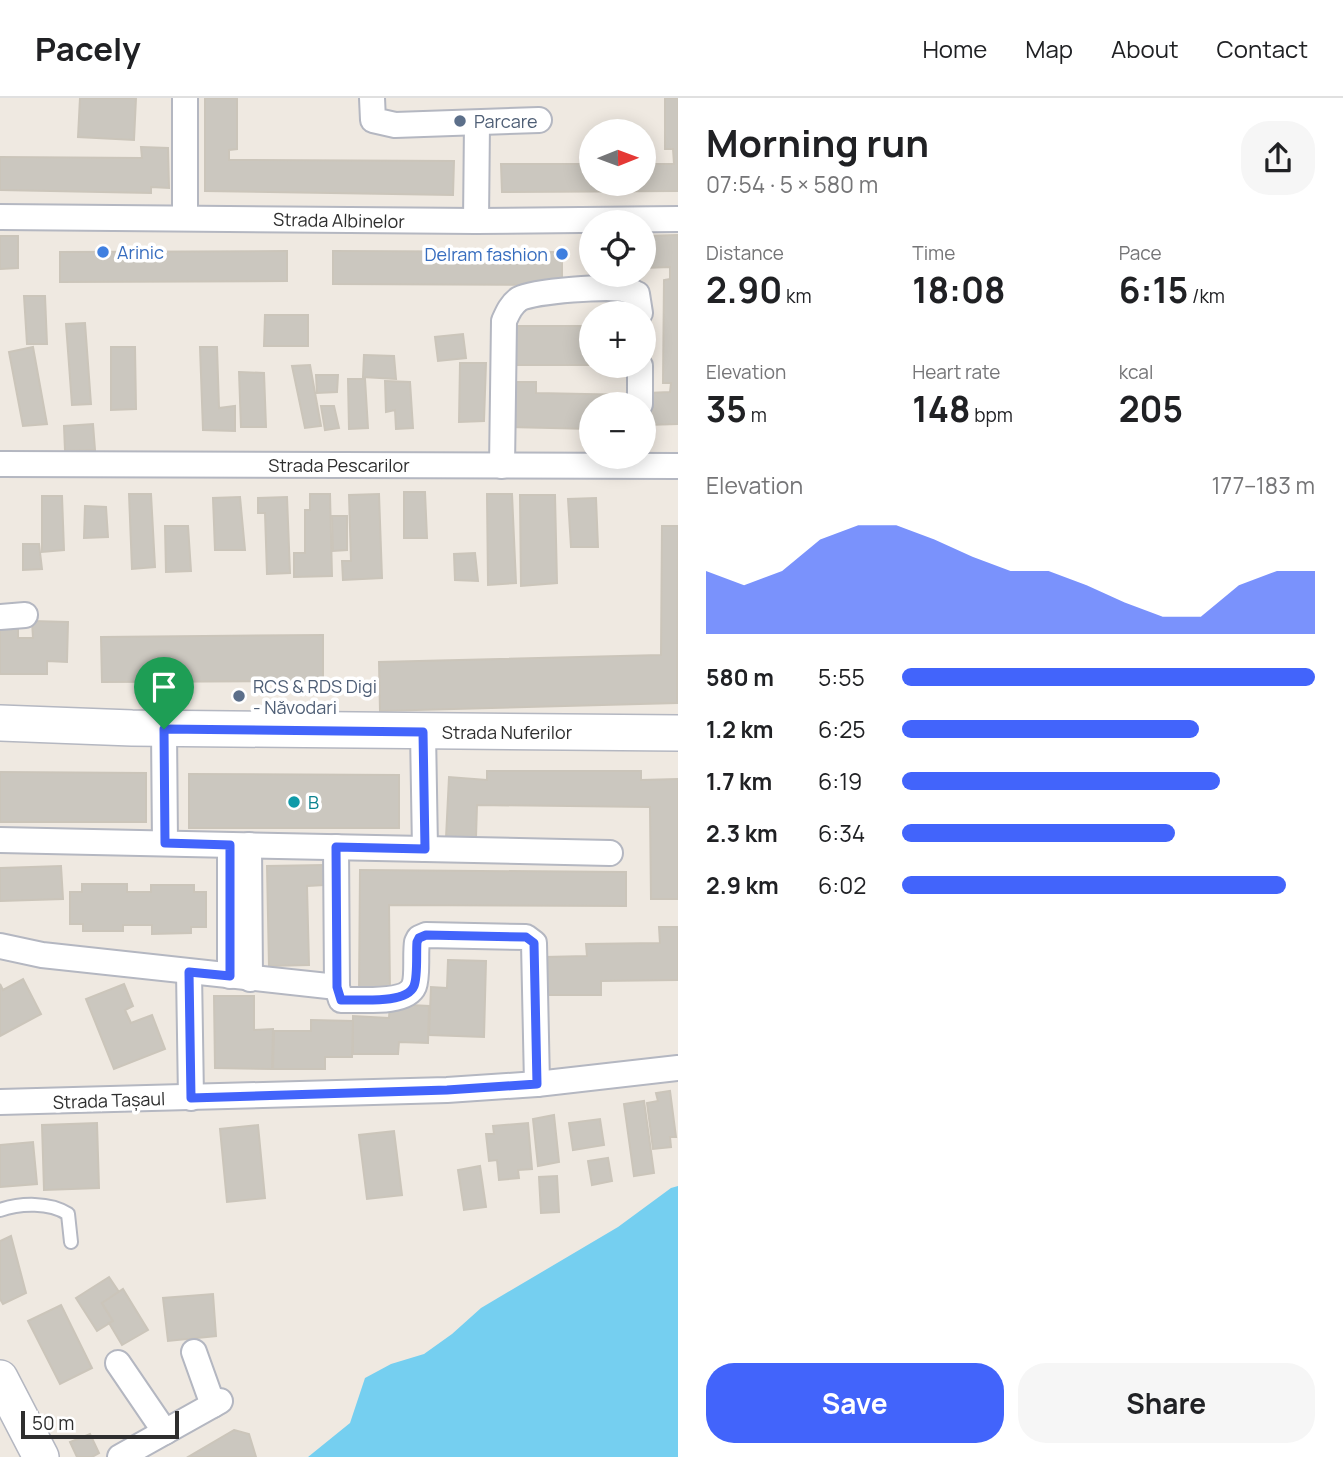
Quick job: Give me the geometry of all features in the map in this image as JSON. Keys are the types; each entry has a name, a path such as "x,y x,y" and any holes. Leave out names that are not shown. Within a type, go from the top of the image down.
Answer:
{"street":[{"path":"185,98 185,218"},
{"path":"372,98 373,120 395,125 539,120"},
{"path":"476,221 477,122"},
{"name":"Strada Albinelor","path":"0,217 476,221 678,219"},
{"path":"502,466 504,321 510,307 521,298 544,292 628,289 637,294 638,301"},
{"name":"Strada Pescarilor","path":"0,464 502,466 579,464"},
{"name":"Strada Pescarilor","path":"656,464 678,466"},
{"path":"0,617 25,615"},
{"name":"Strada Nuferilor","path":"0,723 164,729 678,733"},
{"path":"164,729 165,843"},
{"path":"423,732 425,849"},
{"path":"0,840 610,853"},
{"path":"239,845 240,978"},
{"path":"336,847 337,987 341,1000 397,999 407,994 414,986 417,942 426,935 526,937 534,943 537,1084"},
{"path":"0,946 42,955 337,987"},
{"path":"189,972 191,1098"},
{"name":"Strada Tașaul","path":"0,1102 447,1090 537,1084 678,1068"},
{"path":"120,1457 217,1403 194,1352"},
{"path":"118,1363 165,1432"},
{"path":"0,1378 41,1457"}],"lane":[{"path":"0,1210 10,1206 59,1208 68,1214 71,1242"}],"water":[{"path":"678,1186 678,1457 308,1457 350,1423 365,1378 391,1364 424,1354 481,1308 618,1227 671,1188"}],"building":[{"path":"80,98 136,98 134,140 78,137"},
{"path":"205,98 237,98 237,149 229,150 229,160 454,161 453,195 205,191"},
{"path":"665,98 678,98 678,191 656,191 656,164 674,164 673,149 665,149"},
{"path":"141,147 168,148 169,188 151,187 151,193 0,190 0,157 142,158"},
{"path":"501,164 579,164 579,192 502,192"},
{"path":"678,235 678,424 656,425 656,393 670,392 671,383 663,383 664,280 670,279 670,267 656,268 656,236"},
{"path":"0,236 18,236 18,268 0,269"},
{"path":"287,251 287,281 60,282 60,252"},
{"path":"333,251 562,252 562,285 333,284"},
{"path":"24,296 45,296 47,344 27,344"},
{"path":"265,315 308,315 308,346 264,346"},
{"path":"85,323 91,404 72,405 66,324"},
{"path":"510,326 579,326 579,365 510,365"},
{"path":"463,334 466,358 438,361 435,337"},
{"path":"33,347 47,424 23,426 9,352"},
{"path":"111,347 135,347 136,409 111,410"},
{"path":"200,347 217,347 219,408 235,406 235,431 203,430"},
{"path":"364,355 394,356 396,379 363,377"},
{"path":"460,363 486,363 484,421 459,422"},
{"path":"310,365 321,426 305,428 292,366"},
{"path":"239,372 264,373 266,427 241,427"},
{"path":"316,375 338,375 337,392 317,393"},
{"path":"348,379 365,379 368,428 349,429"},
{"path":"385,381 410,382 413,428 396,429 395,410 386,412"},
{"path":"510,382 536,382 536,393 579,394 579,429 509,427"},
{"path":"321,406 334,406 339,428 325,430"},
{"path":"93,424 95,450 65,451 64,426"},
{"path":"404,492 425,492 427,538 404,538"},
{"path":"129,494 151,494 155,567 132,569"},
{"path":"310,494 330,494 332,576 294,577 294,553 305,553 305,510 310,510"},
{"path":"379,494 382,578 343,580 342,561 351,561 349,495"},
{"path":"487,494 512,494 516,583 488,585"},
{"path":"520,495 555,495 557,583 521,586"},
{"path":"42,496 62,496 64,550 42,552"},
{"path":"240,497 245,550 215,550 213,498"},
{"path":"287,497 290,573 267,574 265,513 258,513 258,498"},
{"path":"596,498 598,547 571,547 568,499"},
{"path":"85,506 106,507 108,537 84,538"},
{"path":"332,516 347,516 347,550 333,551"},
{"path":"165,526 188,526 191,571 166,572"},
{"path":"662,526 678,526 677,703 380,711 379,662 661,655"},
{"path":"23,544 39,544 42,569 23,570"},
{"path":"475,553 478,581 455,580 454,554"},
{"path":"32,621 68,622 67,662 47,661 47,674 0,674 0,627 18,628 18,638 33,638"},
{"path":"323,635 323,681 102,682 101,637"},
{"path":"487,771 641,771 641,780 678,779 678,899 651,899 650,807 477,805 476,837 446,838 449,777 487,780"},
{"path":"0,772 146,773 146,822 0,822"},
{"name":"B","path":"189,774 399,775 399,828 189,828"},
{"path":"324,865 324,885 307,886 309,965 269,966 267,866"},
{"path":"61,866 63,899 0,901 0,868"},
{"path":"360,870 626,872 626,906 389,905 390,995 359,993"},
{"path":"82,884 127,884 127,892 151,892 151,885 194,885 194,892 206,892 206,927 191,927 191,933 152,934 152,925 123,925 123,931 83,931 83,924 70,924 70,892 82,892"},
{"path":"659,927 678,927 678,980 601,981 601,995 545,995 545,957 587,956 586,944 660,943"},
{"path":"448,960 486,961 484,1037 429,1035 431,987 447,988"},
{"path":"23,979 41,1014 0,1036 0,984 3,990"},
{"path":"124,984 133,1006 125,1010 131,1023 152,1015 165,1049 114,1069 86,999"},
{"path":"214,996 254,996 254,1030 273,1029 272,1069 215,1068"},
{"path":"390,1004 429,1006 428,1043 399,1042 398,1054 353,1054 353,1016 389,1018"},
{"path":"311,1020 353,1021 352,1057 325,1057 325,1069 273,1069 274,1031 311,1031"},
{"path":"670,1091 676,1137 670,1137 671,1147 653,1149 647,1103 658,1101 656,1093"},
{"path":"644,1101 654,1173 634,1176 624,1104"},
{"path":"554,1115 559,1162 538,1166 533,1119"},
{"path":"600,1119 604,1145 573,1150 569,1123"},
{"path":"97,1123 99,1188 44,1190 42,1125"},
{"path":"528,1123 532,1169 518,1170 519,1178 499,1180 497,1160 489,1161 486,1134 494,1134 493,1126"},
{"path":"258,1125 265,1198 227,1202 220,1129"},
{"path":"394,1131 402,1195 367,1199 359,1135"},
{"path":"33,1142 37,1184 0,1187 0,1145"},
{"path":"608,1158 612,1181 592,1185 588,1161"},
{"path":"480,1166 486,1207 464,1210 458,1170"},
{"path":"557,1176 559,1212 541,1213 539,1177"},
{"path":"11,1236 26,1293 3,1304 0,1299 0,1241"},
{"path":"109,1277 119,1292 102,1303 113,1321 97,1331 76,1298"},
{"path":"123,1289 148,1330 122,1345 109,1323 113,1321 102,1303"},
{"path":"213,1294 216,1336 168,1341 163,1298"},
{"path":"61,1305 92,1368 60,1384 28,1321"},
{"path":"234,1430 249,1434 256,1457 188,1457"},
{"path":"90,1434 99,1453 92,1457 77,1457 70,1442"}],"place":[{"name":"Parcare","path":"460,121"},
{"name":"Arinic","path":"103,252"},
{"name":"Delram fashion","path":"562,254"},
{"name":"RCS & RDS Digi - Năvodari","path":"239,696"},
{"name":"B","path":"294,802"}],"route":[{"path":"164,729 423,732 425,849 336,847 337,987 341,1000 397,999 407,994 414,986 417,942 426,935 526,937 534,943 537,1084 447,1090 191,1098 189,972 230,976 230,845 165,843 164,729"}]}
